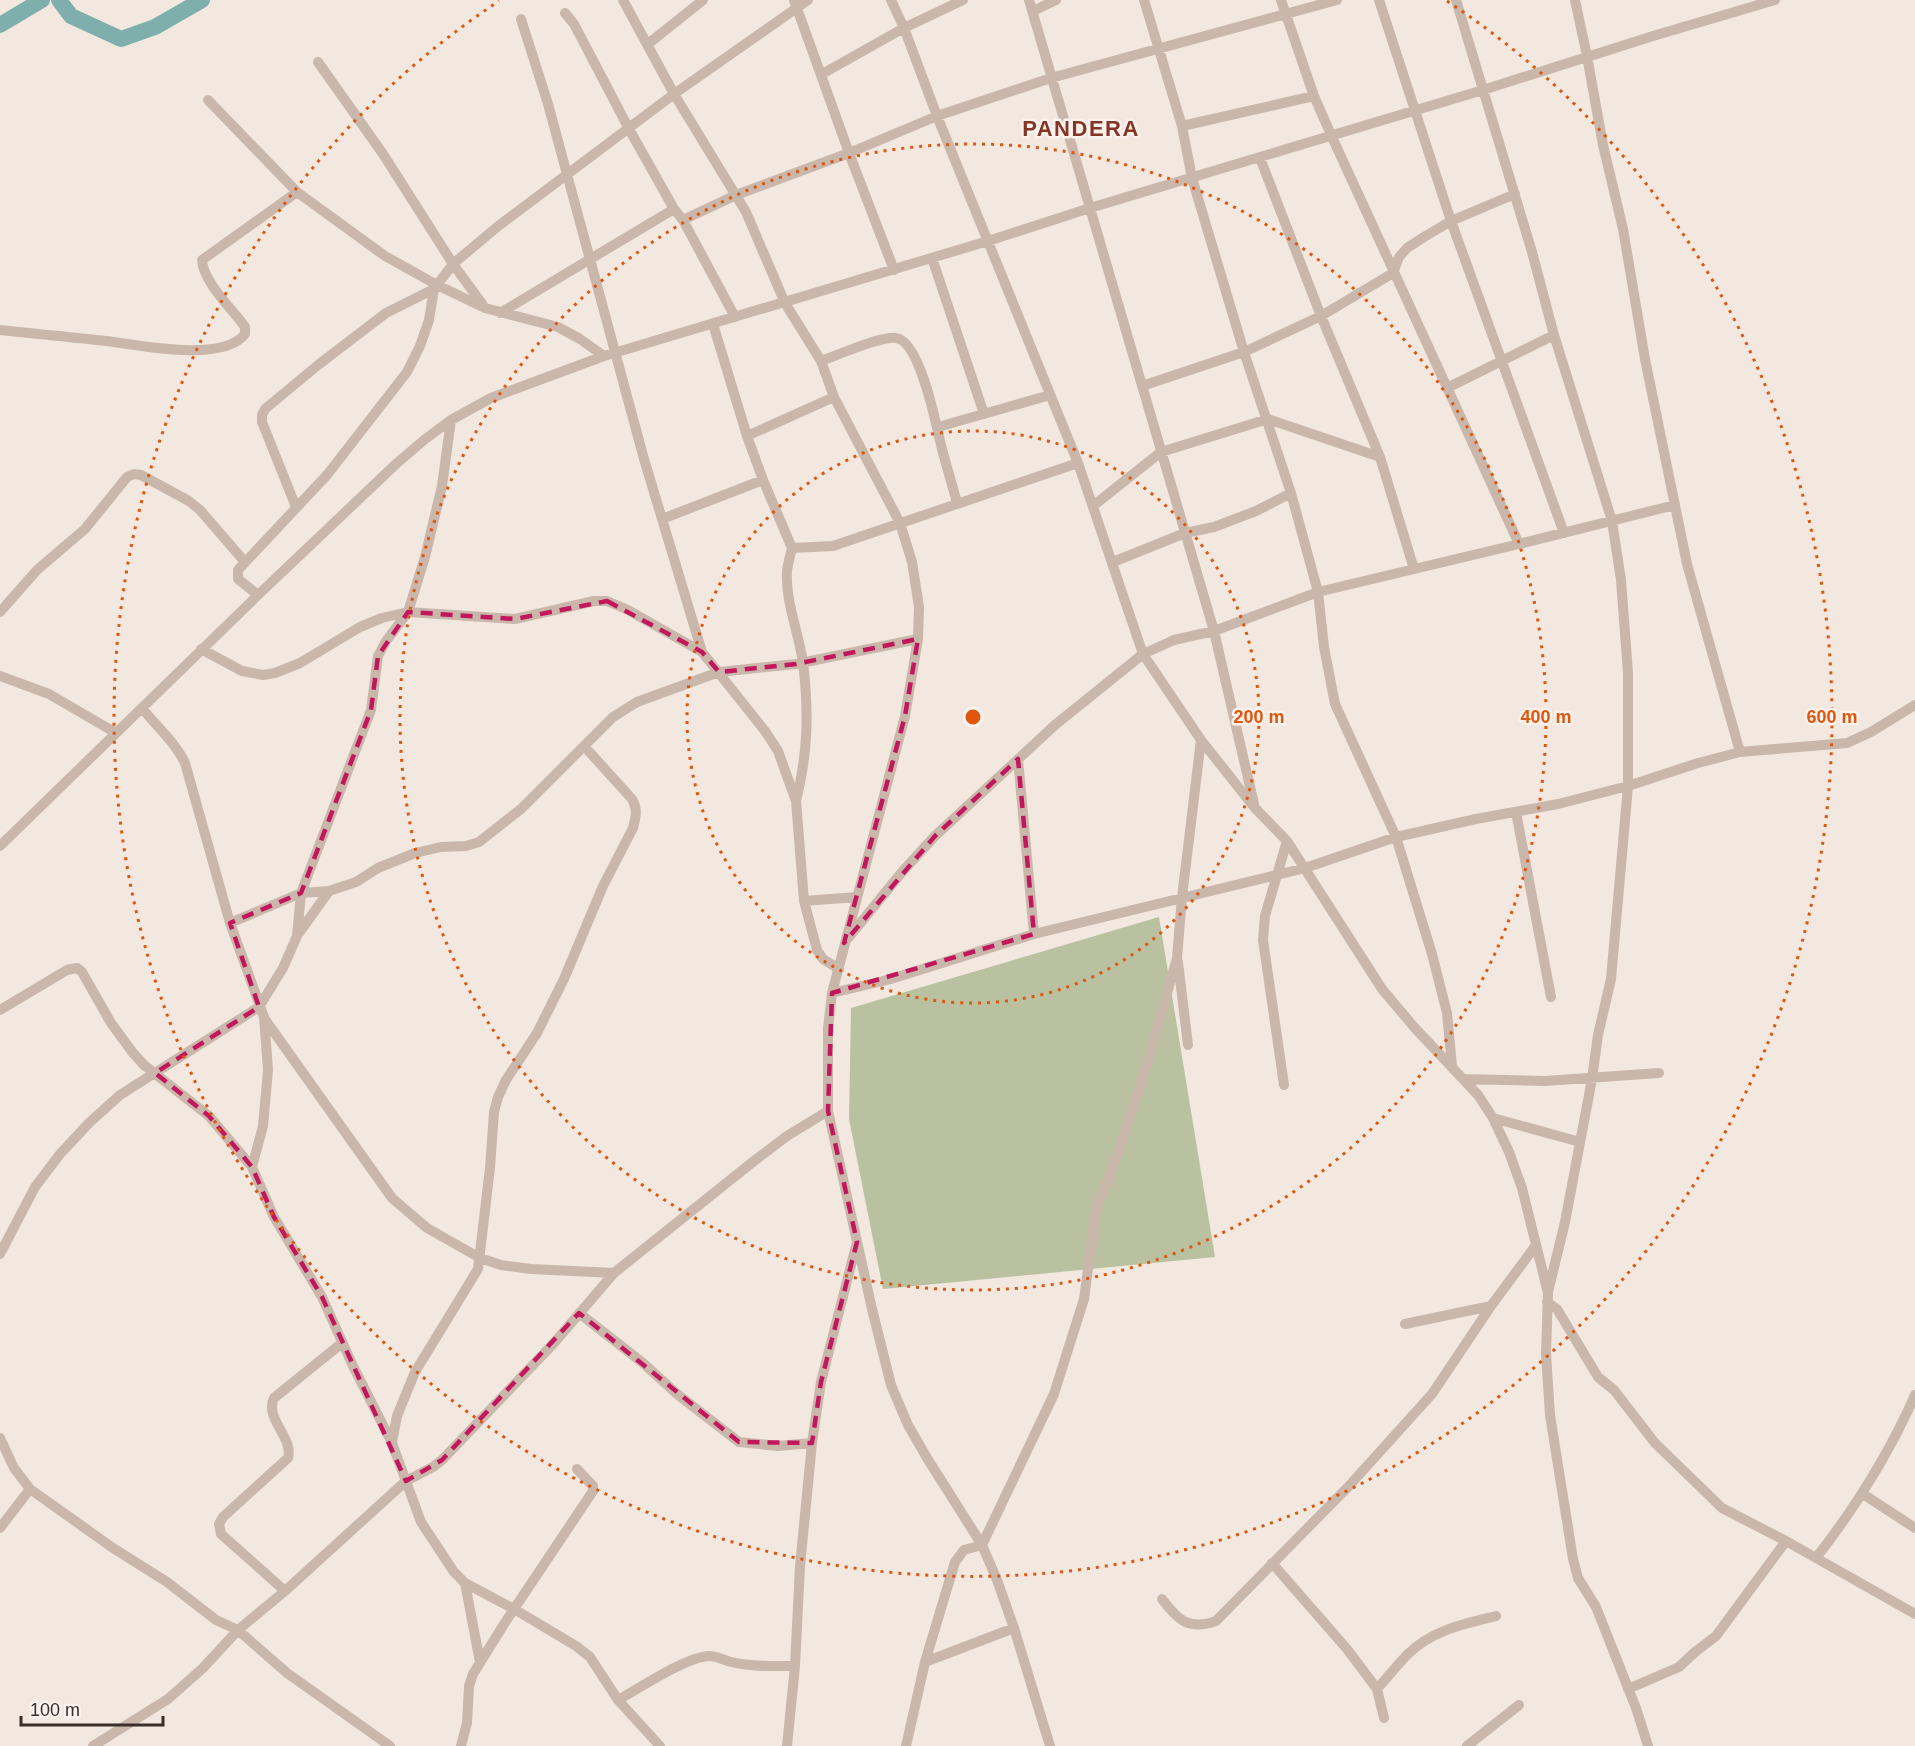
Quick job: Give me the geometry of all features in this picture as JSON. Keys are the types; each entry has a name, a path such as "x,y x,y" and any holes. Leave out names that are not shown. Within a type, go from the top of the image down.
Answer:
{"street":[{"path":"623,0 674,94 746,212 785,303 821,361 834,398 900,523 912,562 918,591 918,639 905,716 832,993 828,1028 828,1111 891,1385 918,1441 982,1545 1014,1628 1050,1746"},
{"path":"648,44 703,0"},
{"path":"296,507 262,423 265,409 386,313 435,287 453,264 497,227 568,176 674,94 796,5 808,0"},
{"path":"891,0 1078,463 1143,654 1201,740 1254,807 1287,841 1382,989 1414,1028 1478,1095 1493,1118 1522,1188 1548,1298 1598,1377 1614,1390 1655,1443 1722,1508 1786,1541 1915,1614"},
{"path":"822,74 904,28 963,0"},
{"path":"1056,0 1031,5 1214,630 1254,807"},
{"path":"1281,0 1314,96 1393,273 1519,544"},
{"path":"683,220 736,195 849,153 937,116 1051,78 1337,0"},
{"path":"1379,0 1451,221 1564,533"},
{"path":"1456,0 1515,194 1554,335 1612,521 1621,580 1628,673 1628,786 1611,979 1598,1035 1565,1222 1548,1298 1546,1354 1550,1415 1573,1560 1578,1578 1596,1606 1648,1746"},
{"path":"1575,0 1602,146 1623,229 1645,358 1675,505 1698,605 1740,752"},
{"path":"0,846 396,464 451,420 491,398 616,352 894,270 1090,208 1775,0"},
{"path":"1146,1 1182,126 1192,178 1244,352 1291,493 1318,592 1325,657 1335,704 1396,837 1432,954 1447,1013 1452,1066"},
{"path":"796,5 894,270"},
{"path":"565,13 574,24 629,129 683,220 735,317"},
{"path":"521,18 548,104 591,258 644,459 702,652"},
{"path":"318,62 383,154 453,264 485,308"},
{"path":"1182,126 1314,96"},
{"path":"208,100 297,192 385,256 435,287 500,313 558,327 604,356"},
{"path":"1260,158 1380,457 1414,568"},
{"path":"0,330 166,350 201,350 239,341 245,334 245,327 213,283 203,267 202,260 297,192"},
{"path":"1142,386 1244,352 1322,316 1393,273 1399,257 1407,248 1451,221 1515,194"},
{"path":"500,313 675,209"},
{"path":"932,258 984,414"},
{"path":"258,595 238,579 236,575 238,570 327,475 407,372 426,328 435,287"},
{"path":"712,324 747,436 792,548 787,570 788,588 803,663 807,743 804,770 796,801"},
{"path":"1447,388 1501,359 1554,335"},
{"path":"821,361 878,341 897,338 910,347 927,386 957,503"},
{"path":"939,427 1050,395"},
{"path":"747,436 834,398"},
{"path":"1093,506 1161,452 1268,419 1380,457"},
{"path":"297,936 301,893 371,710 378,656 386,641 408,612 425,557 442,486 451,420"},
{"path":"792,548 832,546 1078,463"},
{"path":"0,612 37,570 85,529 127,477 134,474 141,475 189,501 200,510 245,562"},
{"path":"662,519 763,480"},
{"path":"1113,562 1185,533 1214,527 1256,511 1291,493"},
{"path":"846,940 935,836 1055,725 1143,654 1174,640 1214,630 1318,592 1675,505"},
{"path":"201,650 242,671 253,674 274,673 300,663 360,627 382,618 408,612 515,619 594,601 607,602 628,610 702,652 765,731 778,751 796,801 804,901 817,950 823,959 839,969"},
{"path":"230,923 301,893 329,891 356,882 378,868 415,853 479,842 521,809 613,717 636,702 718,672 803,663 918,639"},
{"path":"0,676 49,694 116,733"},
{"path":"832,993 891,979 1034,934 1305,868 1396,837 1558,804 1628,786 1740,752 1847,743 1871,732 1915,705"},
{"path":"142,708 157,728 174,744 185,763 230,923 262,1012 268,1070 263,1126 252,1167"},
{"path":"982,1545 1054,1394 1084,1299 1096,1210 1117,1157 1150,1054 1177,958 1201,740"},
{"path":"392,1443 397,1416 415,1372 478,1269 494,1112 498,1097 506,1080 537,1033 555,997 585,926 633,828 637,815 632,799 584,747"},
{"path":"1018,759 1034,934"},
{"path":"1516,812 1551,997"},
{"path":"1284,1085 1263,940 1265,916 1287,841"},
{"path":"0,1254 35,1187 60,1154 90,1122 120,1095 262,1012 297,936 329,891"},
{"path":"804,901 857,897"},
{"path":"1177,958 1188,1045"},
{"path":"0,1010 67,970 77,968 82,972 127,1046 144,1065 209,1116 252,1167 274,1217 322,1297 342,1343 392,1443 421,1522 454,1572 465,1583 514,1609 576,1646 590,1657 618,1700 660,1746"},
{"path":"262,1012 392,1198 427,1227 480,1258 501,1265 531,1269 614,1273"},
{"path":"1464,1079 1545,1081 1659,1073"},
{"path":"93,1746 168,1699 203,1668 238,1630 285,1591 406,1481 442,1460 554,1343 614,1273 787,1136 828,1111"},
{"path":"1493,1118 1580,1142"},
{"path":"787,1746 795,1666 800,1566 812,1443 821,1382 857,1242"},
{"path":"1162,1599 1175,1616 1185,1623 1208,1624 1216,1621 1348,1488 1432,1394 1491,1306 1536,1245"},
{"path":"1405,1324 1491,1306"},
{"path":"579,1313 643,1363 733,1439 746,1444 778,1446 812,1443"},
{"path":"285,1591 221,1534 219,1524 223,1517 288,1458 290,1452 287,1443 272,1411 274,1398 342,1343"},
{"path":"1816,1558 1863,1494 1896,1436 1915,1395"},
{"path":"0,1438 14,1468 30,1489 113,1548 167,1582 216,1620 238,1630 287,1673 390,1746"},
{"path":"461,1746 467,1723 469,1686 473,1674 593,1491 593,1486 577,1469"},
{"path":"0,1528 30,1489"},
{"path":"1863,1494 1915,1528"},
{"path":"1628,1689 1679,1667 1716,1636 1786,1541"},
{"path":"906,1746 925,1662 959,1554 969,1547 982,1545"},
{"path":"1272,1563 1347,1649 1377,1689 1384,1718"},
{"path":"465,1583 480,1662"},
{"path":"1377,1689 1409,1653 1433,1635 1456,1626 1496,1616"},
{"path":"925,1662 1014,1628"},
{"path":"618,1700 701,1657 712,1656 744,1664 795,1666"},
{"path":"1467,1746 1519,1705"}],"highlighted area":[{"path":"607,601 702,652 719,672 796,664 918,639 905,716 844,943 935,836 1018,759 1034,934 832,993 828,1111 857,1242 821,1382 812,1443 739,1442 579,1313 442,1460 406,1481 322,1297 274,1217 252,1167 209,1116 155,1073 259,1007 230,923 301,893 371,710 378,656 408,612 515,619"}],"green space":[{"path":"1159,917 1215,1257 883,1289 849,1119 851,1008"}],"waterway":[{"path":"0,25 42,0"},
{"path":"59,0 71,16 121,39 155,27 202,0"}],"district":[{"name":"PANDERA","path":"1081,128"}]}
